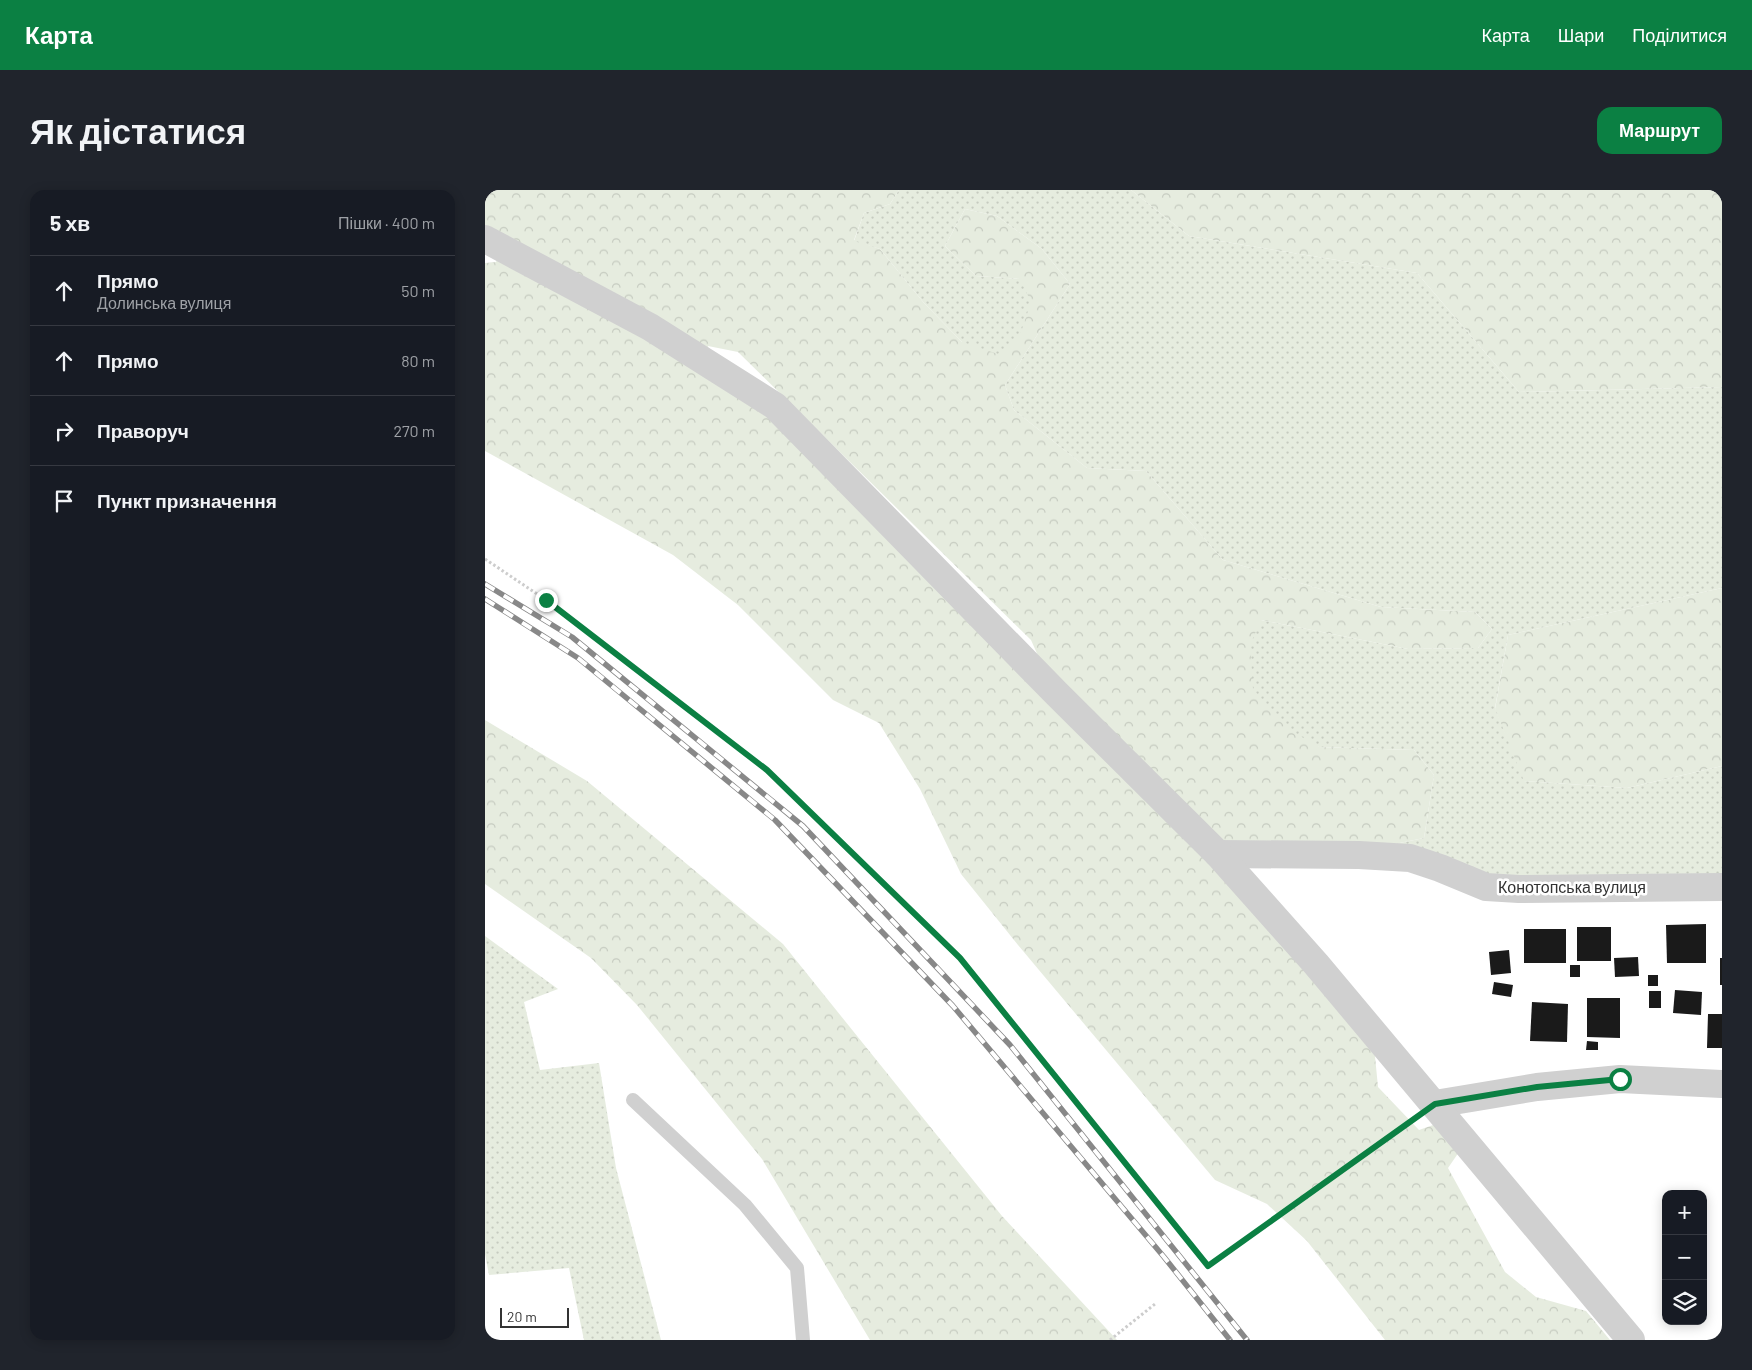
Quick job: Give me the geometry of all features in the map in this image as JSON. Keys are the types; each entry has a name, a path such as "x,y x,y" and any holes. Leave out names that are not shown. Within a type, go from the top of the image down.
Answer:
{"street":[{"path":"485,239 650,327 775,406 1057,694 1218,854 1316,964 1435,1104 1631,1340"},
{"name":"Конотопська вулиця","path":"1218,854 1359,855 1410,858 1486,887 1519,889 1722,887"},
{"path":"1435,1104 1537,1087 1620,1079 1722,1084"}],"lane":[{"path":"633,1100 745,1205 797,1268 803,1340"}],"path":[{"path":"485,559 546,600 767,770 960,958 1208,1266 1435,1104"},
{"path":"1110,1340 1155,1304"}],"green space":[{"path":"485,190 899,190 890,204 864,213 854,240 880,249 924,303 962,342 1020,279 976,276 945,246 965,209 997,216 1042,249 1070,284 1005,385 1014,410 1087,468 1146,471 1223,560 1381,607 1475,612 1492,629 1478,648 1408,649 1261,620 1319,747 1414,750 1434,775 1424,838 1380,847 1220,846 1039,658 1031,640 738,352 708,346 713,377 775,412 1218,866 1374,1046 1378,1087 1419,1130 1436,1124 1459,1152 1448,1168 1505,1272 1536,1297 1586,1311 1610,1340 1385,1340 1307,1241 1267,1204 1215,1180 1018,945 961,874 920,789 879,723 833,700 738,605 673,555 485,451 485,263 496,262 502,246 485,236"},
{"path":"899,190 1131,190 1189,236 1417,273 1519,392 1722,387 1722,588 1508,635 1495,708 1524,781 1627,788 1722,766 1722,877 1495,881 1380,847 1424,838 1434,775 1414,750 1319,747 1288,729 1253,689 1250,645 1261,620 1408,649 1478,648 1492,629 1475,612 1381,607 1223,560 1146,471 1087,468 1014,410 1005,385 1070,284 1042,249 997,216 965,209 945,246 976,276 1020,279 1031,302 1020,335 998,354 962,342 924,303 880,249 854,241 864,213 890,204"},
{"path":"1131,190 1722,190 1722,387 1519,392 1417,273 1189,236"},
{"path":"1722,588 1722,766 1627,788 1523,781 1495,709 1508,635"},
{"path":"485,720 587,781 783,944 1002,1216 1117,1340 870,1340 762,1159 637,1005 591,958 485,884"},
{"path":"485,936 558,989 524,1002 540,1070 599,1063 616,1168 661,1340 584,1340 569,1268 489,1275 485,1254"}],"building":[{"path":"1706,924 1706,963 1667,963 1666,925"},
{"path":"1577,927 1611,927 1611,961 1577,961"},
{"path":"1524,929 1566,929 1566,963 1524,963"},
{"path":"1509,950 1511,973 1491,975 1489,952"},
{"path":"1638,957 1639,976 1615,977 1614,958"},
{"path":"1720,958 1722,958 1722,985 1720,985"},
{"path":"1570,965 1580,965 1580,977 1570,977"},
{"path":"1648,975 1658,975 1658,986 1648,986"},
{"path":"1494,982 1513,985 1511,997 1492,994"},
{"path":"1675,990 1702,992 1701,1015 1673,1013"},
{"path":"1649,991 1661,991 1661,1008 1649,1008"},
{"path":"1587,998 1620,998 1620,1038 1587,1037"},
{"path":"1532,1002 1568,1004 1567,1042 1530,1041"},
{"path":"1708,1014 1722,1014 1722,1048 1707,1048"},
{"path":"1587,1041 1598,1042 1598,1050 1586,1050"}],"railway":[{"path":"485,584 572,637 803,826 1010,1045 1247,1340"},
{"path":"485,599 578,658 775,820 953,1006 1164,1257 1230,1340"}],"route":[{"path":"546,600 767,770 960,958 1208,1266 1435,1104 1537,1087 1620,1079"}]}
